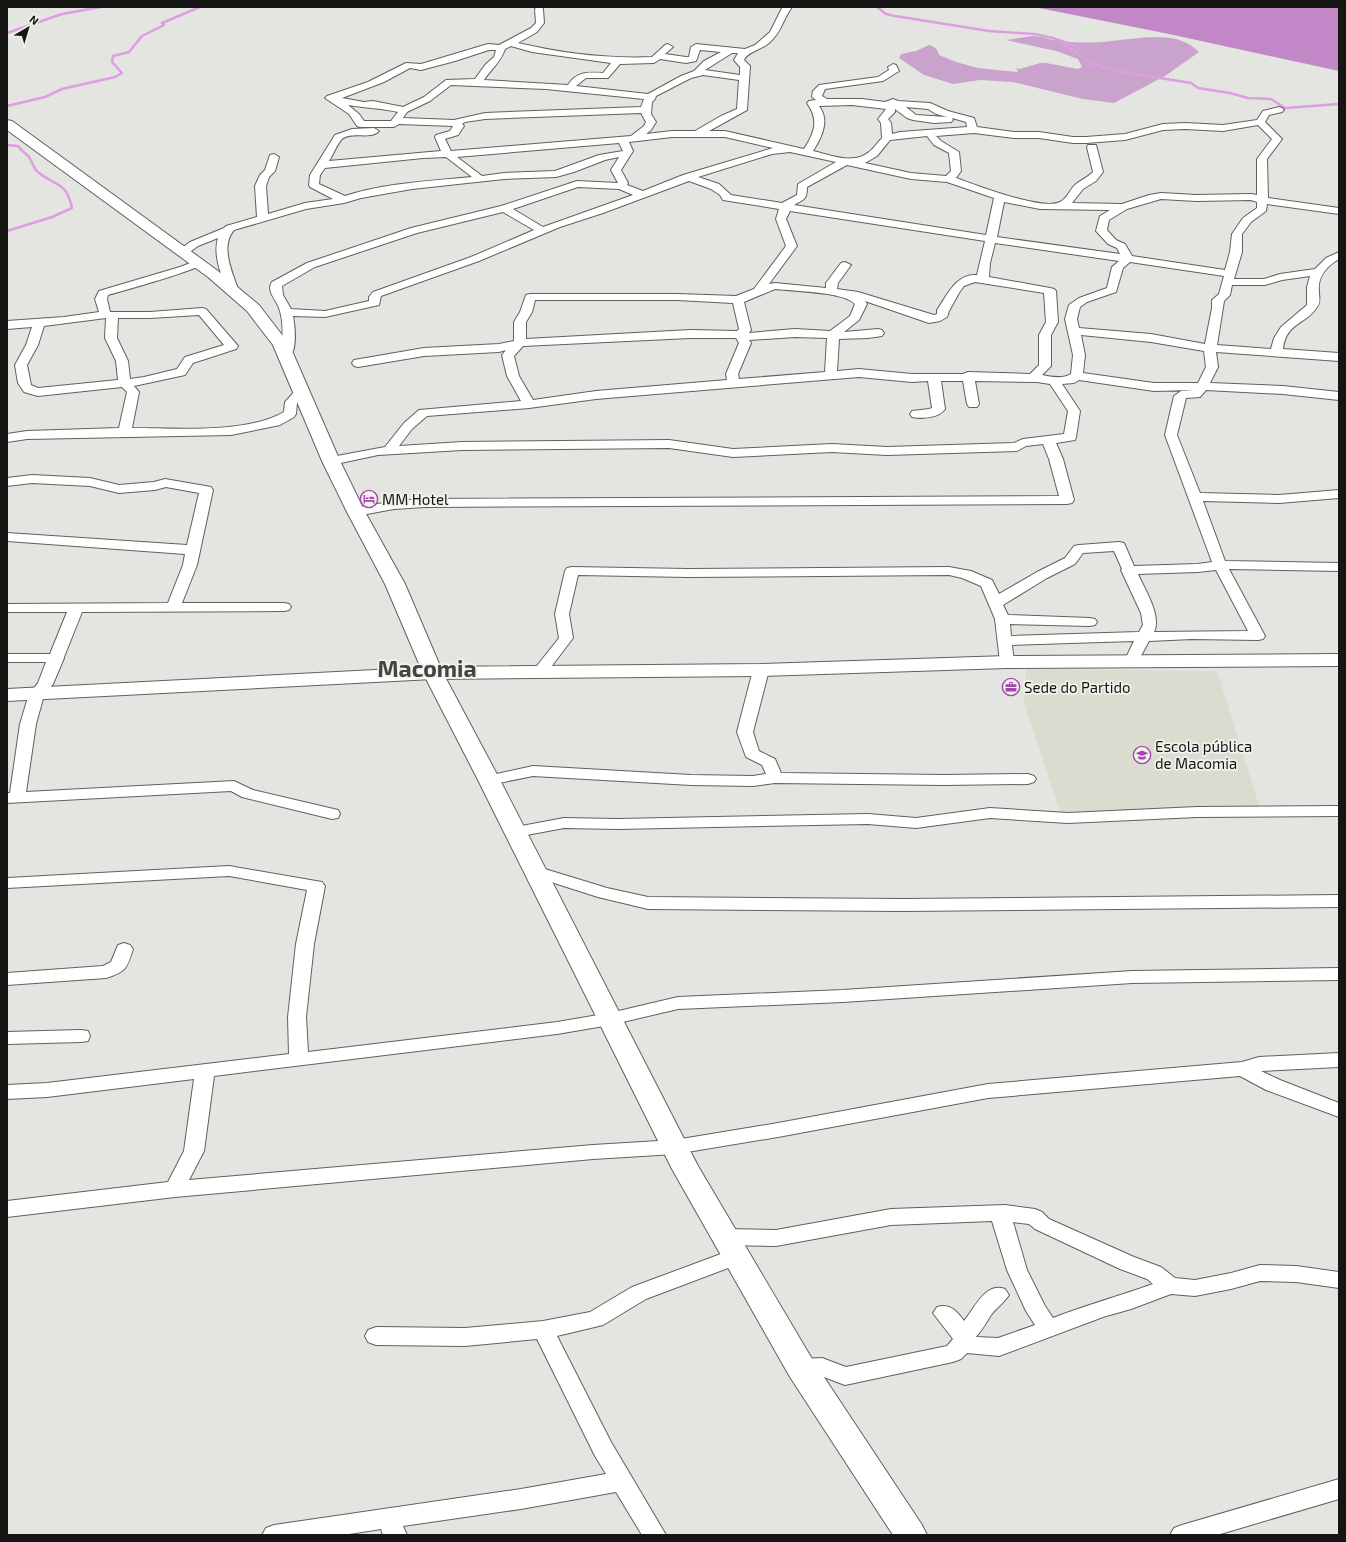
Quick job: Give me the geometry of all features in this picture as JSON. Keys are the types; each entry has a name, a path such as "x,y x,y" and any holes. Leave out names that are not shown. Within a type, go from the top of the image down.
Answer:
{"main road":[{"path":"7,124 183,247 198,263 232,289 253,308 281,344 331,461 356,512 395,584 433,673 516,832 675,1147 801,1368 911,1535"}],"street":[{"path":"330,98 388,77 409,65 421,68 488,47 504,45 617,61 656,58 693,59 696,47 744,51 756,48 776,30 776,26 782,12 788,7"},
{"path":"478,82 488,66 498,58 504,45 534,30 540,23 539,9"},
{"path":"656,58 668,47"},
{"path":"628,140 648,128 651,122 646,117 645,110 647,101 655,93 699,71 730,50"},
{"path":"699,133 724,118 742,110 745,66 739,60 744,51"},
{"path":"656,58 681,68 745,78"},
{"path":"570,89 575,80 582,75 605,76 617,61"},
{"path":"822,103 822,99 817,97 817,94 822,87 880,79 894,71 893,68"},
{"path":"330,98 359,118 360,124 394,124 404,110 427,99 449,82 478,82 652,97"},
{"path":"883,95 891,105 911,117 927,118 935,121 969,117 972,120 972,128 974,130"},
{"path":"330,98 364,105 373,104 404,110"},
{"path":"808,152 816,138 820,118 818,111 812,103 837,101 891,105"},
{"path":"887,138 886,123 883,119 892,109 891,105"},
{"path":"396,121 456,123 462,120 485,116 645,110"},
{"path":"784,207 802,196 802,186 844,162 863,160 873,154 887,138 900,135 974,130 1014,135 1039,135 1073,140 1086,140 1125,137 1163,127 1185,126 1223,128 1260,122 1266,113 1279,110"},
{"path":"1005,641 1143,638 1192,635 1258,636 1220,565 1171,435 1180,396 1185,394 1196,394 1203,387 1212,367 1210,348 1218,308 1218,300 1224,295 1236,252 1237,234 1247,220 1262,209 1262,159 1277,139 1260,122"},
{"path":"456,123 459,126 454,133 440,137 442,148 446,155 477,176 477,180"},
{"path":"344,200 314,185 315,175 339,137 352,132 375,131 376,126 381,124"},
{"path":"930,133 934,141 941,147 954,152 957,169 956,174 948,180"},
{"path":"322,165 423,155 446,155 628,140 672,134 725,134 911,176 948,180 1000,197 1040,206 1123,207 1153,197 1161,196 1196,198 1251,197 1275,203 1339,211"},
{"path":"621,186 623,183 616,170 628,151 628,140"},
{"path":"1061,206 1071,199 1079,187 1092,179 1098,172 1092,147"},
{"path":"286,312 325,314 375,303 374,297 377,294 475,259 556,225 599,211 687,177 771,151 788,149"},
{"path":"183,247 226,231 230,228 305,206 344,200 359,195 412,186 504,176 534,176 547,173 556,174 603,158 626,153"},
{"path":"263,218 260,192 262,181 270,171 274,157"},
{"path":"687,177 717,187 725,193 727,198 991,239 1179,265 1228,278 1256,283 1319,272"},
{"path":"286,355 288,346 287,319 285,306 276,293 276,284 311,265 415,230 505,208 576,184 621,186 631,191 643,194"},
{"path":"983,279 984,262 991,239 1000,197"},
{"path":"758,291 792,246 781,219 785,210 784,207"},
{"path":"1123,207 1117,212 1104,218 1100,231 1112,242 1121,246 1128,258"},
{"path":"505,208 542,231"},
{"path":"226,231 222,244 222,258 232,289"},
{"path":"1277,352 1277,346 1282,334 1290,324 1297,318 1306,314 1312,308 1314,300 1314,284 1319,272 1331,258 1339,255"},
{"path":"1077,376 1079,355 1071,319 1075,305 1083,300 1112,290 1118,267 1128,258"},
{"path":"125,432 133,392 124,382 122,361 111,338 108,315 101,299 103,293 164,274 184,270 198,263"},
{"path":"831,291 832,283 845,265"},
{"path":"529,404 513,376 508,355 520,343 520,322 526,312 530,297 677,297 738,300 758,291 775,286 854,294 898,307 929,319 936,319 943,315 943,310 960,284 974,278 983,279 1050,291 1052,322 1045,335 1045,366 1036,374 1037,378"},
{"path":"1276,280 1314,284"},
{"path":"831,291 853,297 859,300 861,304 854,318 833,334 831,374"},
{"path":"738,300 745,330 740,335"},
{"path":"7,325 108,315 150,315 202,311 232,346 192,359 181,372 172,375 38,392 30,391 25,387 21,365 32,345 38,323"},
{"path":"1074,331 1151,338 1210,348 1339,357"},
{"path":"358,363 430,352 499,348 520,343 551,343 690,334 752,336 795,333 853,336 878,332"},
{"path":"733,383 732,374 745,342 740,335"},
{"path":"388,451 408,426 423,413 529,404 596,395 831,374 859,373 912,378 968,376 1037,378 1054,381 1070,380 1077,376 1154,387 1283,390 1339,396"},
{"path":"968,376 973,404"},
{"path":"916,414 932,413 939,409 934,381 938,378"},
{"path":"331,461 388,451 462,446 669,444 733,453 832,448 887,452 1017,447 1023,443 1070,437 1074,411 1054,381"},
{"path":"7,438 27,435 231,431 276,422 290,414 291,402 301,392"},
{"path":"356,512 394,504 425,503 1067,500 1056,459 1048,440"},
{"path":"7,482 32,479 90,482 119,489 165,484 206,490 201,520 192,550 190,565 174,607"},
{"path":"1194,497 1279,499 1339,494"},
{"path":"7,537 192,550"},
{"path":"996,604 1003,598 1042,575 1070,561 1079,549 1119,546 1128,570 1148,613 1150,626 1131,662"},
{"path":"1128,570 1191,569 1220,565 1339,567"},
{"path":"540,672 566,638 562,614 572,571 688,573 949,571 966,574 988,583 1002,619 1007,662"},
{"path":"7,608 284,608"},
{"path":"76,608 57,658 45,684 37,694 28,724 12,798 234,786 248,794 332,814"},
{"path":"1002,619 1090,622"},
{"path":"7,658 57,658"},
{"path":"7,695 433,673 760,670 1007,662 1339,660"},
{"path":"760,670 745,732 752,754 769,762 775,778"},
{"path":"489,780 534,771 691,780 753,781 775,778 1028,779"},
{"path":"516,832 564,823 626,824 868,819 916,822 990,813 1068,818 1196,812 1339,811"},
{"path":"535,870 604,893 648,903 903,905 1339,901"},
{"path":"7,883 229,871 316,886 305,944 297,1017 299,1059"},
{"path":"7,979 106,972 119,966 124,949"},
{"path":"7,1092 47,1090 557,1028 678,1003 843,996 1132,977 1339,974"},
{"path":"7,1038 81,1036"},
{"path":"7,1210 175,1189 593,1152 675,1147 778,1130 988,1091 1242,1069 1259,1064 1339,1060"},
{"path":"1242,1069 1273,1085 1339,1110"},
{"path":"175,1189 194,1151 205,1070"},
{"path":"1000,1214 1012,1256 1037,1312 1049,1328"},
{"path":"376,1336 465,1337 543,1330 595,1319 639,1292 731,1247 891,1217 1000,1214 1035,1217 1042,1224 1054,1230 1127,1263 1154,1273 1170,1286"},
{"path":"944,1313 956,1326 965,1341 999,1347 1100,1309 1124,1303 1170,1286 1195,1288 1231,1281 1260,1273 1296,1274 1339,1280"},
{"path":"801,1368 822,1367 845,1376 953,1353 965,1341 983,1310 998,1295"},
{"path":"543,1330 603,1449 654,1535"},
{"path":"274,1535 391,1527 622,1481"},
{"path":"1182,1535 1263,1510 1339,1489"}],"shaded area":[{"path":"1034,7 1339,7 1339,71 1169,34"},
{"path":"1032,36 1058,41 1074,42 1105,42 1157,37 1169,38 1180,40 1199,52 1165,76 1114,103 1083,99 1013,82 980,80 953,84 924,75 899,58 901,54 916,51 929,45 936,48 939,55 956,62 978,68 1017,72 1018,70 1014,68 1020,69 1040,63 1078,69 1082,67 1078,59 1056,51 1006,40"},
{"name":"Escola pública de Macomia","path":"1026,669 1217,671 1260,808 1060,812 1024,702"}],"waterway":[{"path":"7,33 62,14 101,7"},
{"path":"7,106 45,97 62,89 115,77 122,73 112,62 113,56 129,52 142,36 164,25 162,23 200,7"},
{"path":"877,7 886,14 895,16 989,31 1034,34 1063,42"},
{"path":"1063,42 1080,48 1076,51"},
{"path":"1063,42 1065,47 1076,51"},
{"path":"1076,51 1076,53 1090,63 1116,71 1191,83 1198,88 1230,93 1248,98 1271,99 1285,108 1339,104"},
{"path":"7,145 18,146 29,157 37,171 64,189 70,199 72,208 52,217 7,231"}],"place":[{"name":"MM Hotel","path":"369,499"},
{"name":"Sede do Partido","path":"1011,687"},
{"name":"Escola pública de Macomia","path":"1142,755"}],"district":[{"name":"Macomia","path":"427,668"}]}
